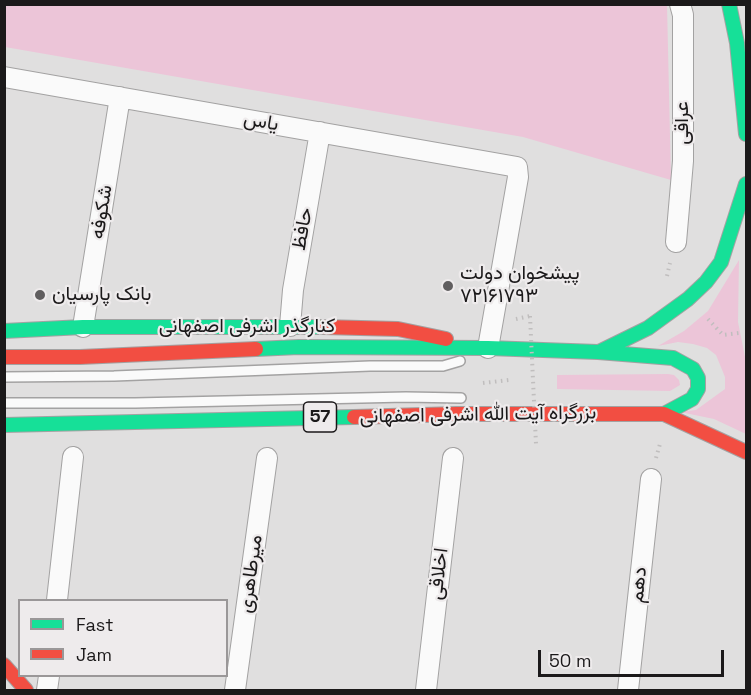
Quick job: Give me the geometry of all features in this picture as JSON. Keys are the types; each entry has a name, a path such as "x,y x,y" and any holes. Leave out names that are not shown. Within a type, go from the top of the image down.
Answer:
{"main road":[{"path":"729,4 739,52 747,134"},
{"path":"598,352 648,328 688,299 706,282 721,262 747,184"},
{"name":"کنارگذر اشرفی اصفهانی","path":"4,331 83,327 290,326 398,329 482,352"},
{"path":"4,357 80,357 299,347 482,352 512,349 598,352 673,358 693,369 698,378 698,389 692,399 664,414"},
{"name":"بزرگراه آیت الله اشرفی اصفهانی","path":"8,426 446,414 664,414"},
{"name":"57","path":"664,414 747,452"},
{"path":"4,665 26,690"}],"street":[{"name":"عراقی","path":"676,242 683,161 683,15 680,4"},
{"name":"یاس","path":"4,77 517,167 518,177 482,352"},
{"name":"شکوفه","path":"83,327 120,97"},
{"name":"حافظ","path":"290,326 293,290 320,132"},
{"path":"57,599 73,457"},
{"name":"میرطاهری","path":"235,690 267,458"},
{"name":"اخلاقی","path":"426,690 453,458"},
{"name":"دهم","path":"628,690 651,479"}],"lane":[{"path":"4,377 114,376 370,366 443,366 466,360"},
{"path":"4,403 475,398"},
{"path":"590,404 635,414"}],"path":[{"path":"703,315 723,335 739,333"},
{"path":"530,316 536,444"}],"shaded area":[{"path":"4,5 667,5 671,180 523,137 5,47"},
{"path":"739,260 738,322 746,362 746,434 714,419 680,412 696,410 725,389 725,377 716,355 707,348 693,344 678,342 658,346 684,331 708,311"},
{"path":"557,375 674,375 680,385 670,391 557,389"}],"traffic: fast":[{"path":"729,4 737,43 746,134"},
{"path":"599,352 648,328 688,299 706,282 721,262 746,184"},
{"path":"4,331 83,327 323,327"},
{"path":"256,349 299,347 488,348 598,352 673,358 693,369 698,378 698,389 692,399 664,414"},
{"path":"4,425 354,417"}],"traffic: jam":[{"path":"323,327 398,329 446,339"},
{"path":"4,357 80,357 256,349"},
{"path":"354,417 457,414 664,414 746,452"},
{"path":"4,665 26,690"}],"place":[{"name":"پیشخوان دولت ۷۲۱۶۱۷۹۳","path":"448,286"},
{"name":"بانک پارسیان","path":"40,295"}]}
